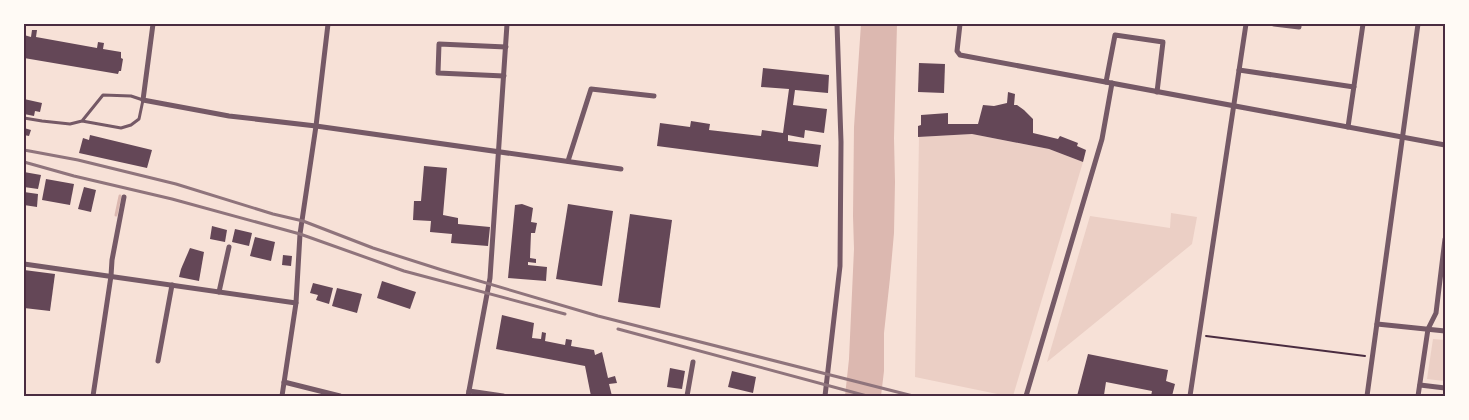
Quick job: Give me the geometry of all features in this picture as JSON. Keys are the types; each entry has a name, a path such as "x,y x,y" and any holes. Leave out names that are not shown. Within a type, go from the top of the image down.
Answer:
{"street":[{"path":"153,24 143,100 229,116 316,126 620,168"},
{"path":"282,396 296,303 300,234 316,126 328,24"},
{"path":"503,396 468,394 490,278 507,24"},
{"path":"825,396 840,266 841,142 837,24"},
{"path":"960,24 957,51 960,54 1445,144"},
{"path":"1190,396 1246,24"},
{"path":"1274,24 1299,27 1299,24"},
{"path":"1348,127 1363,24"},
{"path":"1367,396 1418,24"},
{"path":"1026,396 1102,139 1115,35 1163,42 1157,92"},
{"path":"504,76 438,73 439,44 506,47"},
{"path":"1239,70 1354,87"},
{"path":"568,161 591,89 654,96"},
{"path":"93,396 112,260 124,197"},
{"path":"1418,396 1428,330 1436,313 1445,238"},
{"path":"219,292 229,246"},
{"path":"24,264 296,303"},
{"path":"158,361 172,285"},
{"path":"1377,324 1445,331"},
{"path":"687,396 693,362"},
{"path":"284,382 340,396"},
{"path":"1420,385 1445,388"}],"lane":[{"path":"24,118 70,124 82,121 121,128 131,125 139,118 143,100 131,96 103,95 82,121"}],"path":[{"path":"1200,335 1373,357"}],"shaded area":[{"path":"861,24 897,24 894,233 884,333 884,371 881,396 845,396 849,359 854,249 854,127"},
{"path":"972,134 1049,149 1083,162 1013,396 915,377 919,137"},
{"path":"1171,213 1197,217 1192,244 1047,362 1090,216 1170,228"},
{"path":"1433,339 1445,340 1444,381 1427,379"}],"building":[{"path":"32,30 37,30 36,37 97,48 98,42 104,43 103,49 121,52 121,58 123,59 121,71 118,74 24,58 24,35 31,37"},
{"path":"919,63 945,64 944,93 918,92"},
{"path":"763,68 829,75 828,93 795,90 793,105 827,109 824,133 805,130 804,138 788,135 788,141 821,145 818,167 657,146 660,123 690,127 691,121 710,124 709,130 761,136 762,130 783,133 789,89 761,87"},
{"path":"1008,92 1015,94 1014,105 1024,110 1033,119 1033,133 1058,139 1060,136 1078,143 1077,146 1086,150 1083,162 1049,149 972,134 918,137 921,115 948,113 948,124 978,124 983,105 994,106 1007,103"},
{"path":"24,99 42,103 40,112 35,111 34,116 24,114"},
{"path":"24,128 31,130 29,136 24,135"},
{"path":"90,135 152,150 147,168 79,153 83,138 89,140"},
{"path":"424,166 447,168 443,215 458,218 458,224 490,227 488,246 451,243 452,234 430,232 431,221 413,220 414,201 421,201"},
{"path":"24,172 41,175 38,189 24,187"},
{"path":"46,179 74,184 70,205 42,200"},
{"path":"84,187 96,190 91,212 78,209"},
{"path":"24,192 38,194 37,207 24,205"},
{"path":"522,204 533,208 531,222 537,223 535,233 531,233 530,258 536,259 536,263 528,262 528,265 547,267 546,281 508,278 515,205"},
{"path":"568,204 613,211 602,286 556,279"},
{"path":"630,214 672,220 660,308 618,302"},
{"path":"212,226 227,230 225,242 210,239"},
{"path":"235,229 252,233 249,246 232,242"},
{"path":"255,237 275,242 271,261 250,256"},
{"path":"190,248 204,252 199,281 179,277"},
{"path":"283,255 292,256 291,266 282,265"},
{"path":"24,270 55,274 50,311 24,308"},
{"path":"382,281 416,292 410,309 377,298"},
{"path":"313,283 333,288 329,304 316,300 318,295 310,293"},
{"path":"337,288 362,294 357,313 332,306"},
{"path":"502,315 534,323 532,338 541,339 542,332 546,333 545,341 565,345 566,339 572,340 571,346 594,350 595,355 602,352 608,378 615,376 617,383 609,384 612,396 591,396 585,366 496,349"},
{"path":"1088,354 1168,370 1166,381 1175,384 1172,396 1151,396 1152,391 1106,382 1104,395 1077,396"},
{"path":"670,368 685,371 682,389 667,387"},
{"path":"732,371 756,377 753,393 728,387"}],"waterway":[{"path":"116,215 120,196"}],"railway":[{"path":"24,150 78,160 176,184 273,214 303,221 373,248 442,270 598,316 913,396"},
{"path":"24,162 172,199 300,234 404,271 565,314"},
{"path":"618,329 867,396"}]}
